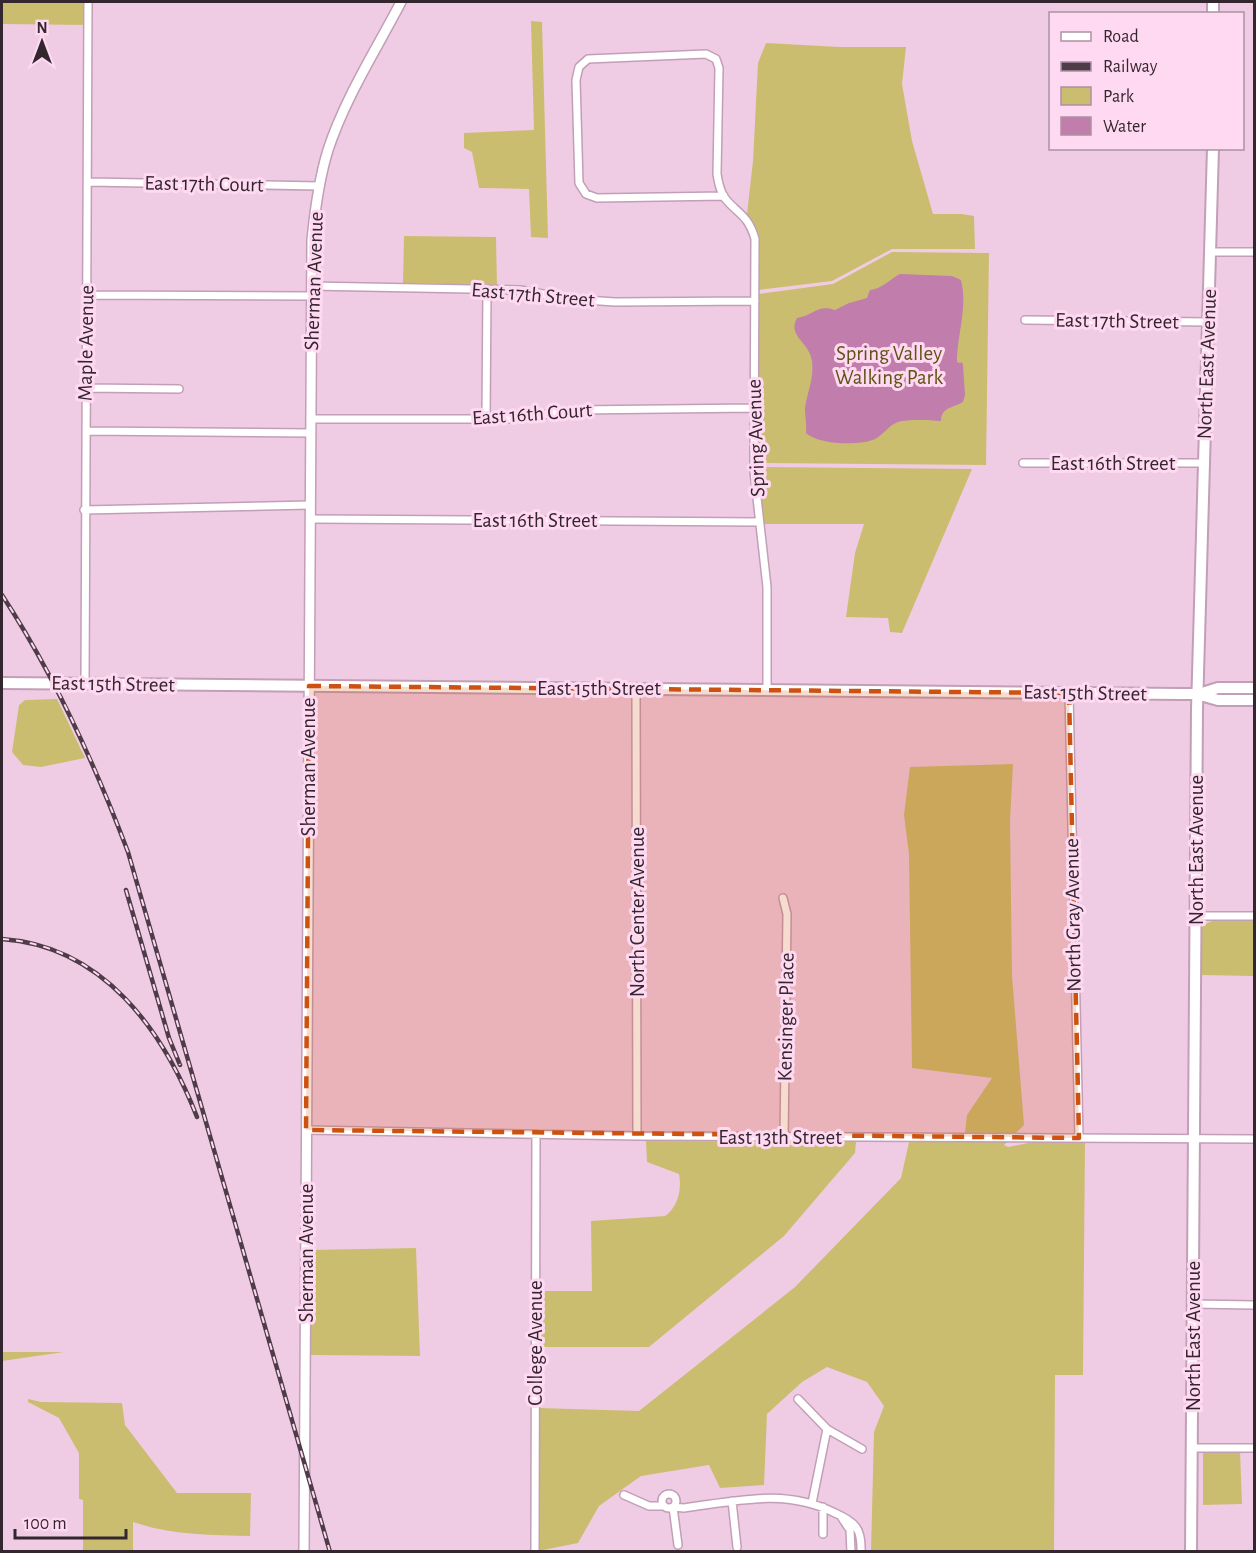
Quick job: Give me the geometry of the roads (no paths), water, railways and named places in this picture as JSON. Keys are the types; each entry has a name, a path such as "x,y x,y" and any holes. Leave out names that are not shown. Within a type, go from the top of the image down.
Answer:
{"main road":[{"name":"North East Avenue","path":"1191,1551 1197,694 1213,150"},
{"name":"East 15th Street","path":"2,683 1197,694 1218,700 1254,700"},
{"name":"East 15th Street","path":"1197,694 1218,688 1254,688"}],"street":[{"name":"Maple Avenue","path":"85,684 88,2"},
{"name":"Sherman Avenue","path":"304,1551 312,240 319,186 329,148 341,117 401,2"},
{"path":"706,54 716,59 719,68 717,174 724,196 597,198 586,194 579,183 576,80 579,67 588,60 706,54"},
{"name":"East 17th Court","path":"88,182 319,186"},
{"name":"Spring Avenue","path":"724,196 748,220 755,238 754,471 767,586 767,690"},
{"path":"1211,252 1254,252"},
{"path":"486,419 487,289"},
{"name":"East 17th Street","path":"87,295 487,289 520,290 571,299 615,302 755,300"},
{"name":"East 17th Street","path":"1025,320 1209,322"},
{"path":"85,388 179,389"},
{"name":"East 16th Court","path":"310,419 511,419 578,410 754,408"},
{"path":"86,430 310,433"},
{"name":"East 16th Street","path":"1023,463 1204,463"},
{"path":"84,510 310,505"},
{"name":"East 16th Street","path":"310,519 759,522"},
{"name":"North Center Avenue","path":"636,688 637,1136"},
{"name":"North Gray Avenue","path":"1069,693 1079,1138"},
{"name":"Kensinger Place","path":"783,898 787,914 784,1137"},
{"path":"1195,916 1254,916"},
{"name":"East 13th Street","path":"306,1130 637,1136 1254,1139"},
{"name":"College Avenue","path":"535,1551 536,1134"},
{"path":"1193,1304 1254,1305"},
{"path":"798,1398 827,1429 862,1449"},
{"path":"812,1503 827,1429"},
{"path":"1192,1448 1254,1448"},
{"path":"664,1506 662,1500 669,1494 676,1499 673,1507 678,1545"},
{"path":"624,1495 649,1506 668,1508 783,1497 812,1503 855,1524 860,1537 861,1551"},
{"path":"732,1501 737,1547"},
{"path":"823,1507 823,1534"},
{"path":"841,1516 850,1530 851,1551"}],"water":[{"path":"900,274 952,276 961,280 963,311 957,362 962,362 963,365 965,395 963,402 945,410 941,421 898,422 875,439 868,441 839,443 812,437 806,433 805,409 812,375 812,361 808,349 796,333 797,318 819,309 835,310 867,298 870,290 882,286"}],"railway":[{"path":"2,595 39,657 72,720 128,852 330,1552"},
{"path":"126,890 169,1038 180,1065"},
{"path":"2,939 38,945 70,958 99,975 125,998 147,1024 166,1053 197,1117"}],"park label":[{"name":"Spring Valley Walking Park","path":"889,365"}]}
